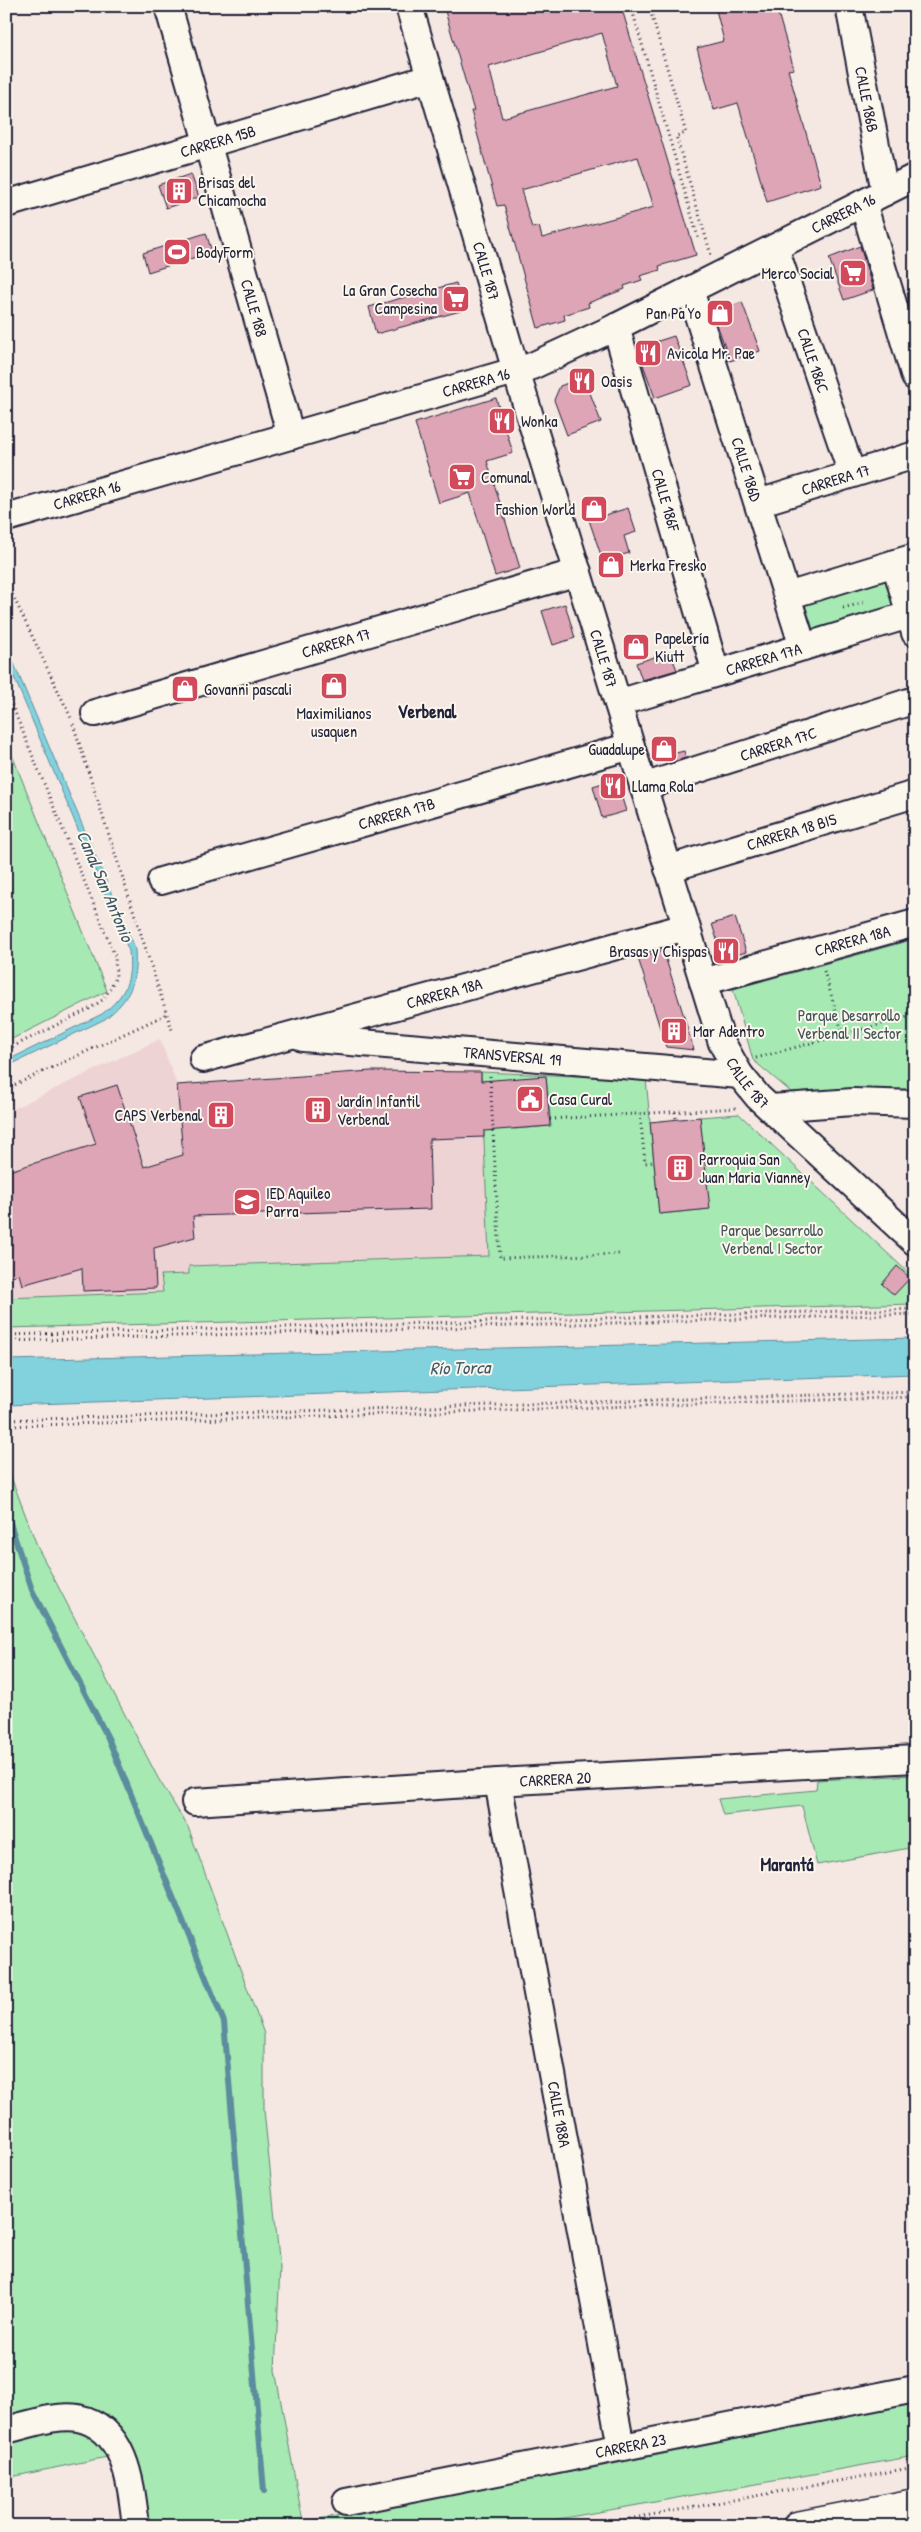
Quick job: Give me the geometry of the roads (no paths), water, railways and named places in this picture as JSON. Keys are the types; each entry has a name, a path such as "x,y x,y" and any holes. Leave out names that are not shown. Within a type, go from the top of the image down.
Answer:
{"highway":[{"path":"797,2526 915,2503"}],"street":[{"name":"CALLE 188","path":"168,6 291,436"},
{"name":"CALLE 187","path":"409,6 516,371 722,1043 744,1068 771,1108 915,1242"},
{"name":"CALLE 186B","path":"850,6 874,197 915,377"},
{"name":"CARRERA 15B","path":"6,204 430,78"},
{"name":"CARRERA 16","path":"10,517 546,361 915,177"},
{"name":"CALLE 186C","path":"774,248 852,474"},
{"name":"CALLE 186D","path":"690,290 803,647"},
{"name":"CALLE 186F","path":"616,327 716,673"},
{"name":"CARRERA 17","path":"758,503 915,455"},
{"path":"787,596 905,560 912,624"},
{"name":"CARRERA 17","path":"95,713 578,572"},
{"name":"CARRERA 17A","path":"618,703 803,647 912,624"},
{"name":"CARRERA 17C","path":"642,786 915,700"},
{"name":"CARRERA 17B","path":"161,881 631,746"},
{"name":"CARRERA 18 BIS","path":"668,870 915,794"},
{"name":"CARRERA 18A","path":"703,982 915,923"},
{"name":"CARRERA 18A","path":"203,1060 686,927"},
{"name":"TRANSVERSAL 19","path":"285,1036 744,1068"},
{"path":"813,1146 809,1132 812,1119 821,1110 836,1103"},
{"path":"771,1108 836,1103 915,1104"},
{"name":"CARRERA 20","path":"195,1802 498,1782 915,1759"},
{"name":"CALLE 188A","path":"498,1782 573,2156 621,2447"},
{"name":"CARRERA 23","path":"346,2502 915,2389"},
{"path":"6,2430 50,2419 78,2418 100,2428 118,2447 127,2467 136,2526"}],"water":[{"name":"Canal San Antonio","path":"6,645 135,949 135,971 126,997 105,1019 6,1067 6,1061 102,1014 117,1000 126,987 130,962 129,951 6,658"},
{"name":"Río Torca","path":"915,1338 915,1374 6,1405 6,1360"}],"waterway":[{"path":"6,1511 32,1590 108,1738 224,2022 264,2491"}],"place":[{"name":"Brisas del Chicamocha","path":"179,191"},
{"name":"BodyForm","path":"177,252"},
{"name":"Merco Social","path":"853,273"},
{"name":"La Gran Cosecha Campesina","path":"456,299"},
{"name":"Pan Pa'Yo","path":"720,313"},
{"name":"Avicola Mr. Pae","path":"648,353"},
{"name":"Oasis","path":"582,381"},
{"name":"Wonka","path":"502,421"},
{"name":"Comunal","path":"462,477"},
{"name":"Fashion World","path":"594,509"},
{"name":"Merka Fresko","path":"611,565"},
{"name":"Papelería Kiutt","path":"636,647"},
{"name":"Maximilianos usaquen","path":"334,686"},
{"name":"Govanni pascali","path":"185,689"},
{"name":"Guadalupe","path":"664,749"},
{"name":"Llama Rola","path":"613,786"},
{"name":"Brasas y Chispas","path":"726,951"},
{"name":"Mar Adentro","path":"674,1031"},
{"name":"Casa Cural","path":"530,1099"},
{"name":"Jardín Infantil Verbenal","path":"318,1110"},
{"name":"CAPS Verbenal","path":"221,1115"},
{"name":"Parroquia San Juan Maria Vianney","path":"680,1168"},
{"name":"IED Aquileo Parra","path":"247,1202"}],"district":[{"name":"Verbenal","path":"427,712"},
{"name":"Marantá","path":"787,1865"}],"park label":[{"name":"Parque Desarrollo Verbenal II Sector","path":"849,1024"},
{"name":"Parque Desarrollo Verbenal I Sector","path":"772,1239"}]}
